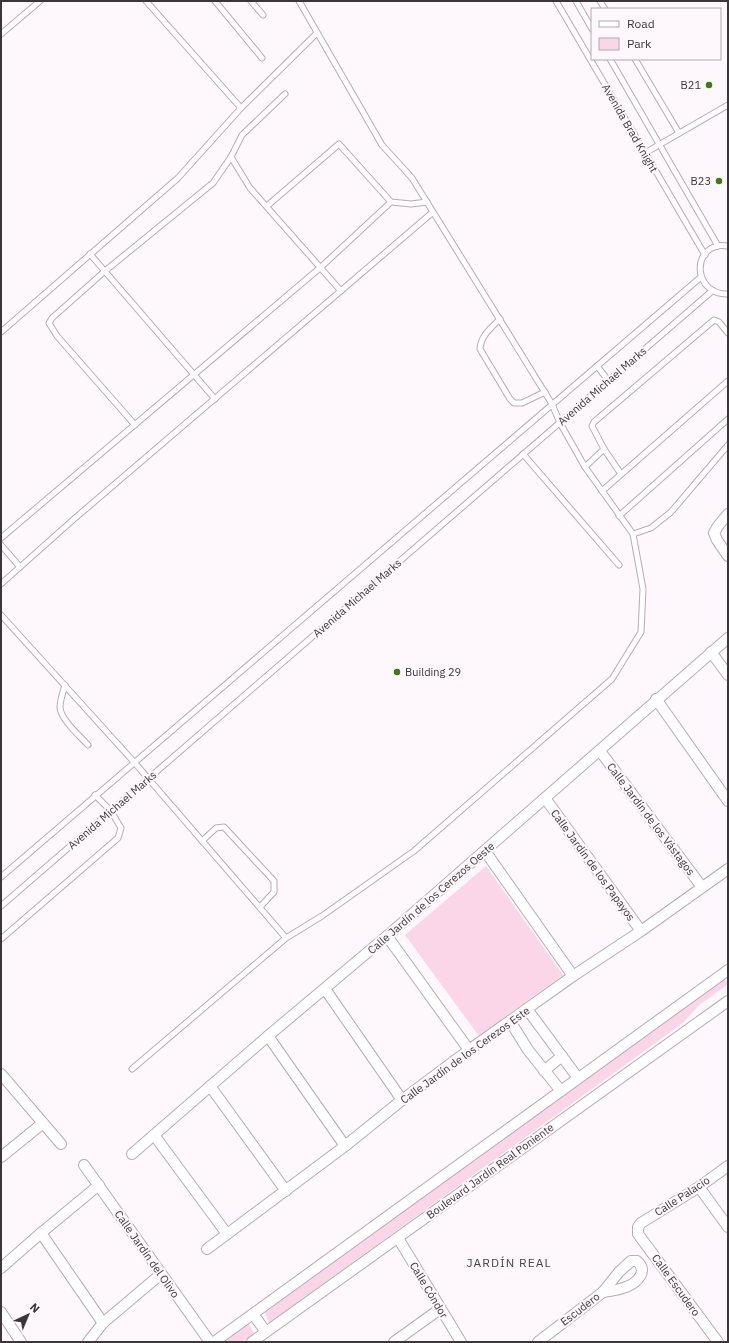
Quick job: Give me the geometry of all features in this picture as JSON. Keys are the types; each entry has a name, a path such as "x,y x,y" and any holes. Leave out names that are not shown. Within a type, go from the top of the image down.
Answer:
{"street":[{"path":"728,514 714,533 728,556"},
{"name":"Calle Jardín de los Cerezos Oeste","path":"132,1154 268,1036 388,936 600,751 656,699 728,638"},
{"path":"711,652 728,675"},
{"path":"656,699 728,801"},
{"name":"Calle Jardín de los Vástagos","path":"600,751 702,888"},
{"name":"Calle Jardín de los Papayos","path":"545,798 641,931"},
{"path":"485,851 573,976"},
{"name":"Calle Jardín de los Cerezos Este","path":"207,1249 286,1191 402,1100 469,1050 573,976 641,931 728,868"},
{"path":"388,936 469,1050"},
{"name":"Boulevard Jardín Real Poniente","path":"214,1342 728,970"},
{"path":"325,989 402,1100"},
{"name":"Boulevard Jardín Real Poniente","path":"252,1342 728,1001"},
{"path":"527,1009 578,1078"},
{"path":"510,1021 528,1050 561,1092"},
{"path":"268,1036 345,1146"},
{"path":"544,1071 562,1056"},
{"path":"1,1074 61,1144"},
{"path":"210,1086 286,1191"},
{"path":"1,1157 43,1123"},
{"path":"154,1135 227,1234"},
{"name":"Calle Jardín del Olivo","path":"84,1165 210,1342"},
{"name":"Calle Palacio","path":"638,1227 641,1223 699,1187 728,1166"},
{"path":"1,1268 99,1185"},
{"path":"699,1187 728,1227"},
{"name":"Calle Escudero","path":"638,1227 638,1234 718,1342"},
{"path":"41,1233 102,1323"},
{"name":"Calle Cóndor","path":"398,1238 461,1342"},
{"path":"88,1342 102,1323 161,1274"},
{"name":"Escudero","path":"538,1342 603,1292"},
{"path":"394,1342 440,1309"},
{"path":"1,1312 21,1342"},
{"path":"253,1314 266,1332"}],"lane":[{"path":"1,34 40,1"},
{"path":"146,1 241,108"},
{"path":"215,1 262,58"},
{"path":"251,1 263,15"},
{"path":"132,1069 286,938 322,916 414,851 612,679 641,632 643,589 633,534 585,467 560,423 545,392 412,178 382,145 299,1"},
{"name":"Avenida Brad Knight","path":"556,1 705,254"},
{"path":"576,1 591,27"},
{"path":"1,332 178,178 241,108 317,33"},
{"name":"Avenida Brad Knight","path":"611,60 718,246"},
{"path":"636,60 679,133"},
{"path":"135,425 57,336 49,323 52,318 105,271 213,184 231,157 242,135 285,94"},
{"path":"645,153 728,105"},
{"path":"267,206 340,144 391,202 411,204 427,202"},
{"path":"231,157 250,188 341,291"},
{"path":"1,538 321,267 391,202"},
{"path":"1,584 74,519 433,212"},
{"path":"728,246 718,246 711,249 705,254 700,265 701,277 705,285 712,291 728,294"},
{"path":"90,254 215,399"},
{"name":"Avenida Michael Marks","path":"1,877 701,277"},
{"name":"Avenida Michael Marks","path":"1,906 712,291"},
{"path":"500,319 485,334 481,340 480,349 510,399 514,403 522,403 545,392"},
{"path":"621,474 604,449 592,426 594,422 714,320 719,322 728,332"},
{"path":"597,366 608,380"},
{"path":"602,491 728,381"},
{"path":"619,516 728,419"},
{"path":"633,534 651,528 671,512 728,444"},
{"path":"585,467 604,449"},
{"path":"523,454 618,566"},
{"path":"1,545 20,567"},
{"path":"1,615 149,779 286,938"},
{"path":"65,685 60,707 61,714 88,745"},
{"path":"1,939 118,838 122,828 111,812 95,795"},
{"path":"202,840 216,828 224,827 274,881 274,892 260,907"}],"green space":[{"path":"486,866 563,975 479,1036 405,935"},
{"path":"722,978 728,982 728,984 698,1006 683,1023 269,1323 265,1312"},
{"path":"248,1323 254,1333 243,1342 224,1342"}],"place":[{"name":"B21","path":"709,85"},
{"name":"B23","path":"719,181"},
{"name":"Building 29","path":"397,672"}],"district":[{"name":"JARDÍN REAL","path":"509,1262"}]}
